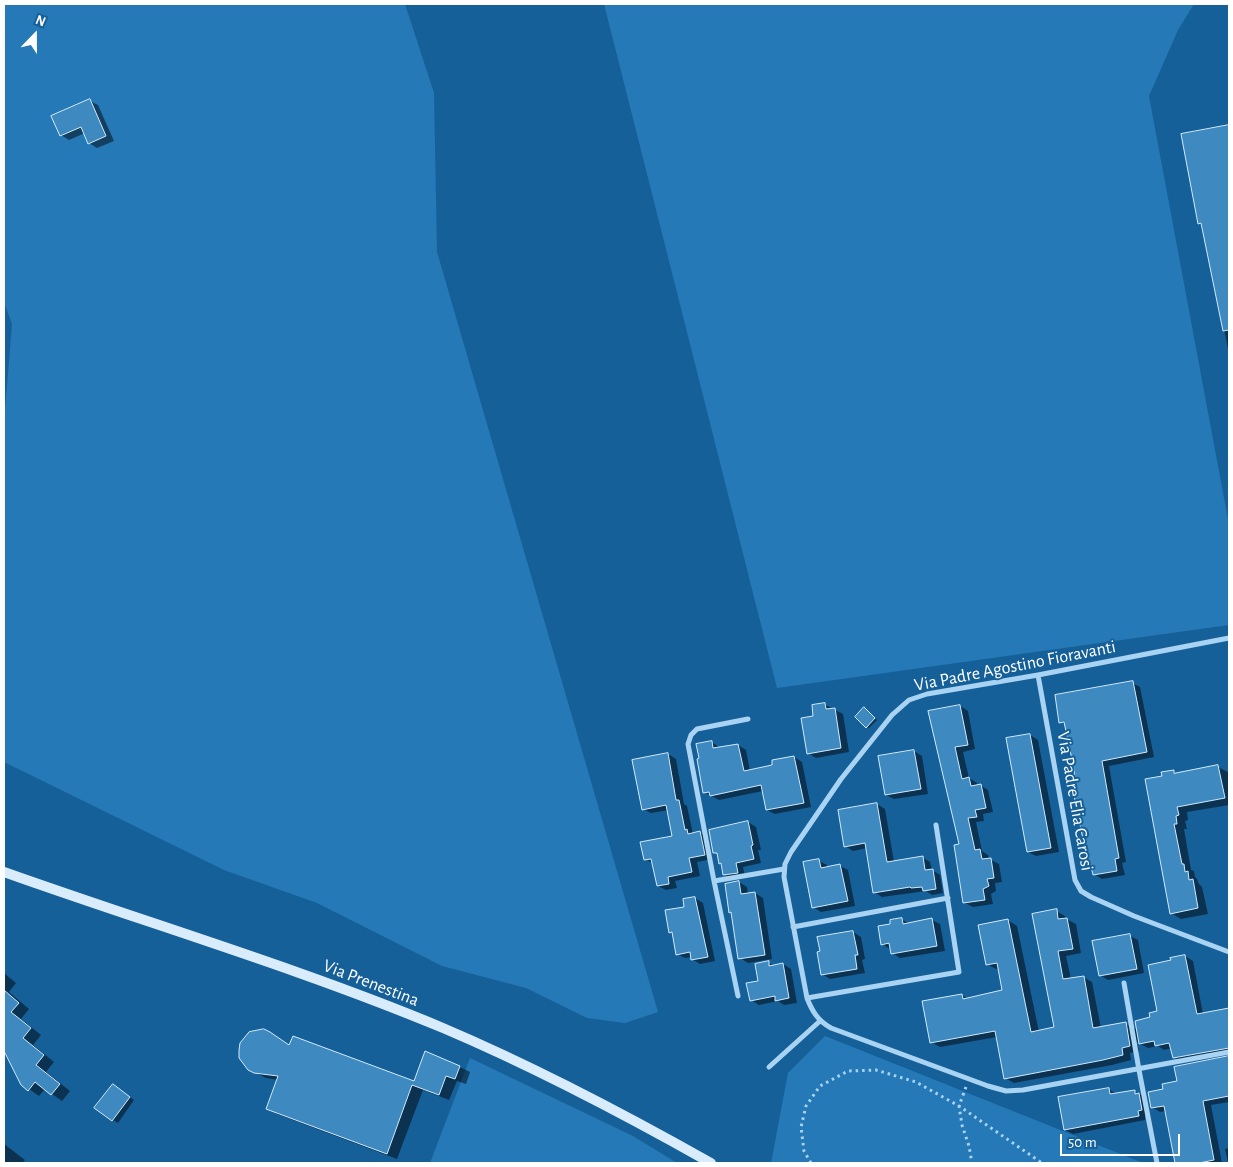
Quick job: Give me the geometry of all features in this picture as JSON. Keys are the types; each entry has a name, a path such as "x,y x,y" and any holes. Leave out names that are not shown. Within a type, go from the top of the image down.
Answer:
{"main road":[{"name":"Via Prenestina","path":"4,872 269,962 446,1030 552,1078 711,1163"}],"street":[{"name":"Via Padre Agostino Fioravanti","path":"784,869 791,852 841,779 903,704 927,694 1038,675 1229,638"},
{"name":"Via Padre Elia Carosi","path":"1038,675 1076,880 1079,887 1086,894 1134,916 1229,952"},
{"path":"738,996 714,881 689,750 689,740 697,729 748,719"},
{"path":"807,998 959,972 936,825"},
{"path":"714,881 784,869 792,928 807,998 814,1014 820,1021 831,1028 969,1080 1001,1090 1018,1091 1229,1052"},
{"path":"792,928 948,898"},
{"path":"1124,984 1157,1163"},
{"path":"769,1067 820,1021"}],"path":[{"path":"811,1163 804,1151 801,1128 806,1106 820,1086 848,1071 876,1070 916,1082 959,1106 1042,1163"},
{"path":"969,1080 959,1106 972,1163"}],"shaded area":[{"path":"4,4 405,4 434,93 437,252 658,1012 625,1023 587,1018 526,988 442,966 317,903 224,870 4,762 4,422 12,324 4,302"},
{"path":"604,4 1194,4 1178,30 1149,96 1229,525 1229,625 777,688"},
{"path":"825,1036 1143,1163 771,1163 788,1073"},
{"path":"470,1058 633,1136 677,1163 430,1163"}],"building":[{"path":"90,99 106,136 88,144 81,127 60,136 51,116"},
{"path":"1229,125 1229,330 1223,331 1201,223 1198,224 1181,134"},
{"path":"1133,681 1147,752 1102,761 1119,858 1115,859 1117,871 1093,875 1090,862 1088,863 1071,782 1075,781 1074,769 1064,722 1059,723 1055,695"},
{"path":"825,703 826,709 835,708 841,748 807,754 801,718 813,716 812,705"},
{"path":"960,705 968,745 955,747 962,779 969,777 971,786 981,784 986,808 975,810 977,817 968,818 975,850 980,849 982,859 991,858 994,878 987,879 989,886 983,889 985,900 963,903 954,845 959,844 928,711"},
{"path":"864,707 875,718 866,728 855,717"},
{"path":"1030,734 1051,848 1027,852 1006,738"},
{"path":"712,741 713,748 738,744 744,771 772,765 772,760 794,756 804,803 766,810 761,785 710,796 709,792 703,793 696,744"},
{"path":"914,750 921,789 885,795 878,756"},
{"path":"668,753 676,800 679,800 685,830 687,829 688,834 700,831 705,855 689,858 692,872 668,877 669,884 657,886 651,859 644,860 640,842 672,836 666,805 642,810 632,760"},
{"path":"1218,765 1225,798 1177,807 1179,815 1176,816 1177,824 1174,824 1182,864 1184,864 1185,872 1188,871 1189,880 1193,879 1198,908 1170,914 1145,779 1162,776 1161,772 1174,770 1174,773"},
{"path":"877,803 887,862 923,856 925,870 933,869 936,889 923,891 922,887 910,887 873,893 865,843 844,847 838,810"},
{"path":"748,821 754,859 736,863 738,873 723,875 717,853 713,853 709,830"},
{"path":"819,859 821,868 840,864 848,901 812,908 803,862"},
{"path":"739,881 741,894 755,892 765,955 738,959 725,884"},
{"path":"695,897 708,957 691,960 690,952 676,955 672,932 669,933 665,910 684,907 683,899"},
{"path":"1057,909 1058,919 1067,918 1073,949 1058,951 1063,979 1084,976 1093,1028 1126,1022 1130,1046 1122,1048 1123,1055 1004,1079 995,1031 930,1043 922,1001 962,994 963,999 1002,990 997,963 986,965 978,925 1008,919 1031,1032 1054,1027 1032,914"},
{"path":"902,918 903,924 932,918 937,946 891,954 889,943 881,945 878,926 890,924 890,920"},
{"path":"853,931 858,955 855,955 857,969 821,975 817,952 820,951 817,937"},
{"path":"1130,934 1137,969 1099,976 1092,941"},
{"path":"1185,955 1197,1014 1229,1008 1229,1048 1173,1058 1169,1043 1155,1046 1154,1041 1139,1044 1135,1021 1150,1017 1149,1013 1157,1011 1148,965"},
{"path":"769,961 769,966 783,963 789,998 775,1001 775,996 750,1001 746,983 758,981 755,964"},
{"path":"4,990 19,1003 11,1012 31,1028 23,1038 44,1055 36,1065 60,1084 51,1095 35,1082 28,1091 21,1085 4,1051"},
{"path":"264,1029 289,1045 293,1036 414,1081 425,1051 460,1066 455,1079 446,1076 439,1095 412,1085 387,1154 266,1109 278,1076 254,1073 248,1070 239,1058 240,1043 249,1032"},
{"path":"1229,1056 1229,1096 1203,1101 1214,1160 1199,1163 1175,1163 1164,1106 1151,1108 1148,1092 1163,1089 1162,1084 1177,1081 1174,1067"},
{"path":"113,1084 130,1097 112,1121 94,1108"},
{"path":"1109,1088 1110,1094 1135,1090 1135,1094 1139,1093 1142,1110 1138,1111 1139,1116 1064,1130 1058,1097"}]}
